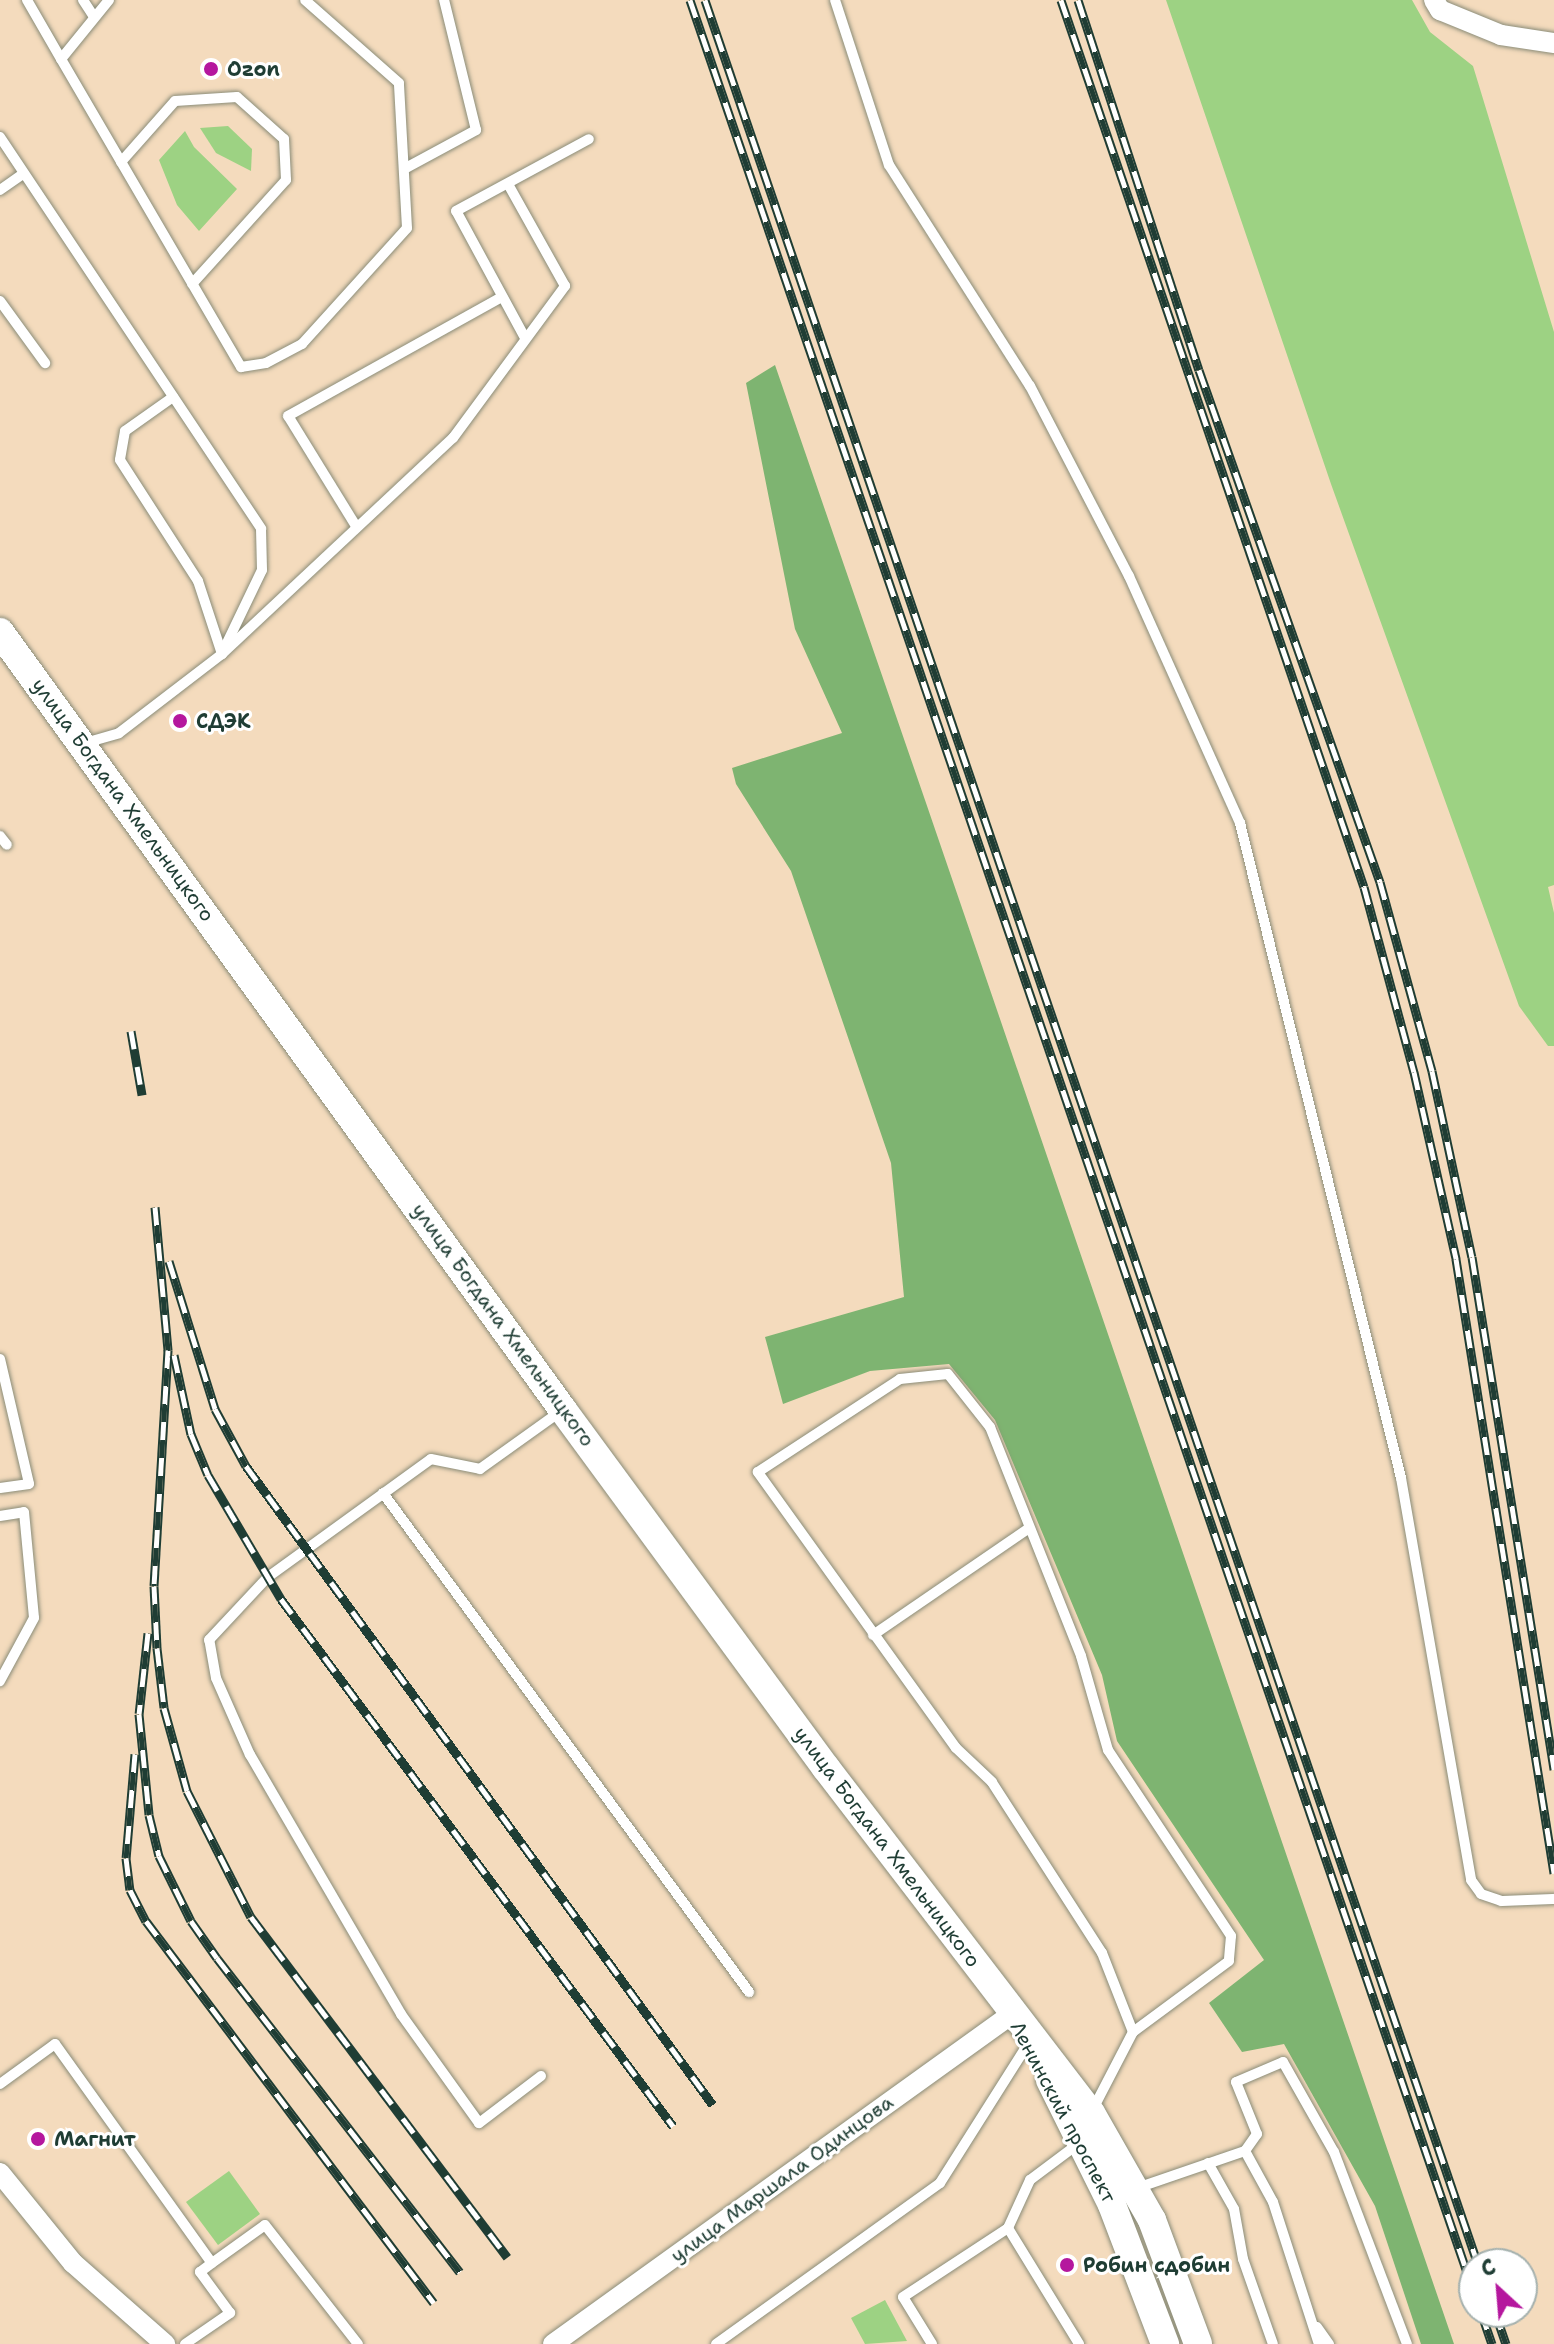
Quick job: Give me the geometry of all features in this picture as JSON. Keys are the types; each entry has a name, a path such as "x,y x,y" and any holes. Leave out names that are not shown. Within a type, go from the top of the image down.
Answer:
{"main road":[{"name":"улица Богдана Хмельницкого","path":"3,643 83,744 563,1410 1012,2014"},
{"name":"Ленинский проспект","path":"1012,2014 1136,2189 1198,2344"},
{"name":"Ленинский проспект","path":"1012,2014 1091,2129 1112,2205 1165,2344"}],"street":[{"path":"1434,0 1440,10 1501,35 1554,43"},
{"name":"улица Маршала Одинцова","path":"553,2344 1012,2014"},
{"path":"0,2173 73,2263 165,2344"}],"lane":[{"path":"27,0 241,367 266,363 302,344 407,228 399,83 305,0"},
{"path":"83,0 94,17"},
{"path":"61,59 109,0"},
{"path":"404,169 476,130 444,0"},
{"path":"835,0 889,165 1044,413 1129,576 1240,823 1401,1478 1471,1880 1481,1894 1501,1901 1554,1899"},
{"path":"121,162 179,100 237,97 284,139 286,180 192,284"},
{"path":"0,137 265,539 262,570 222,654"},
{"path":"524,336 456,211 589,139"},
{"path":"0,190 24,173"},
{"path":"83,744 119,733 222,654 453,438 524,336 565,286 508,184"},
{"path":"356,526 288,416 502,297"},
{"path":"0,301 45,363"},
{"path":"173,397 125,431 120,460 198,581 222,654"},
{"path":"0,1359 29,1484 0,1488"},
{"path":"932,2344 903,2297 1008,2228 1030,2180 1091,2129 1133,2032 1229,1961 1231,1936 1108,1750 1081,1656 990,1427 948,1374 900,1379 758,1472 956,1748 992,1782 1102,1953 1133,2032"},
{"path":"541,2076 479,2123 401,2014 250,1755 216,1678 209,1640 268,1577 431,1459 480,1469 563,1410"},
{"path":"383,1493 749,1992"},
{"path":"0,1516 24,1512 34,1618 0,1681"},
{"path":"873,1635 1029,1528"},
{"path":"716,2344 940,2183 1029,2042"},
{"path":"0,2084 55,2044 212,2263"},
{"path":"1136,2189 1245,2151 1257,2134 1236,2082 1283,2062 1334,2152 1407,2344"},
{"path":"1245,2151 1273,2202 1319,2344"},
{"path":"1208,2163 1234,2209 1243,2259 1273,2344"},
{"path":"185,2344 230,2313 200,2272 265,2225 358,2344"},
{"path":"1008,2228 1079,2344"},
{"path":"1313,2322 1329,2344"}],"green space":[{"path":"1166,0 1412,0 1430,32 1473,66 1554,332 1554,885 1548,887 1554,913 1554,1046 1548,1046 1519,1006 1331,484"},
{"path":"228,126 252,149 251,171 216,153 200,128"},
{"path":"185,131 194,147 237,189 199,231 177,205 159,160"},
{"path":"775,365 1454,2344 1421,2344 1375,2206 1284,2044 1242,2052 1209,2003 1264,1960 1117,1741 1102,1675 995,1420 949,1364 870,1371 783,1404 765,1337 904,1297 891,1163 791,871 736,784 732,768 842,733 795,629 746,383"},
{"path":"229,2171 260,2214 218,2245 186,2202"},
{"path":"885,2300 907,2341 865,2344 851,2318"}],"railway":[{"path":"690,0 1459,2248"},
{"path":"705,0 1473,2248"},
{"path":"1061,0 1364,887 1414,1072 1456,1259 1554,1873"},
{"path":"1078,0 1199,370 1380,882 1432,1071 1472,1257 1554,1769"},
{"path":"131,1031 142,1095"},
{"path":"155,1207 168,1350 154,1586 157,1648 164,1708 187,1791 251,1917 507,2257"},
{"path":"169,1261 215,1409 246,1466 713,2105"},
{"path":"174,1355 191,1434 208,1475 281,1599 673,2126"},
{"path":"148,1633 139,1714 149,1815 159,1856 191,1921 217,1958 460,2272"},
{"path":"135,1754 126,1858 130,1890 146,1921 434,2303"},
{"path":"1486,2328 1492,2344"},
{"path":"1500,2328 1506,2344"}],"place":[{"name":"Ozon","path":"211,69"},
{"name":"СДЭК","path":"180,721"},
{"name":"Магнит","path":"38,2139"},
{"name":"Робин сдобин","path":"1067,2265"}]}
